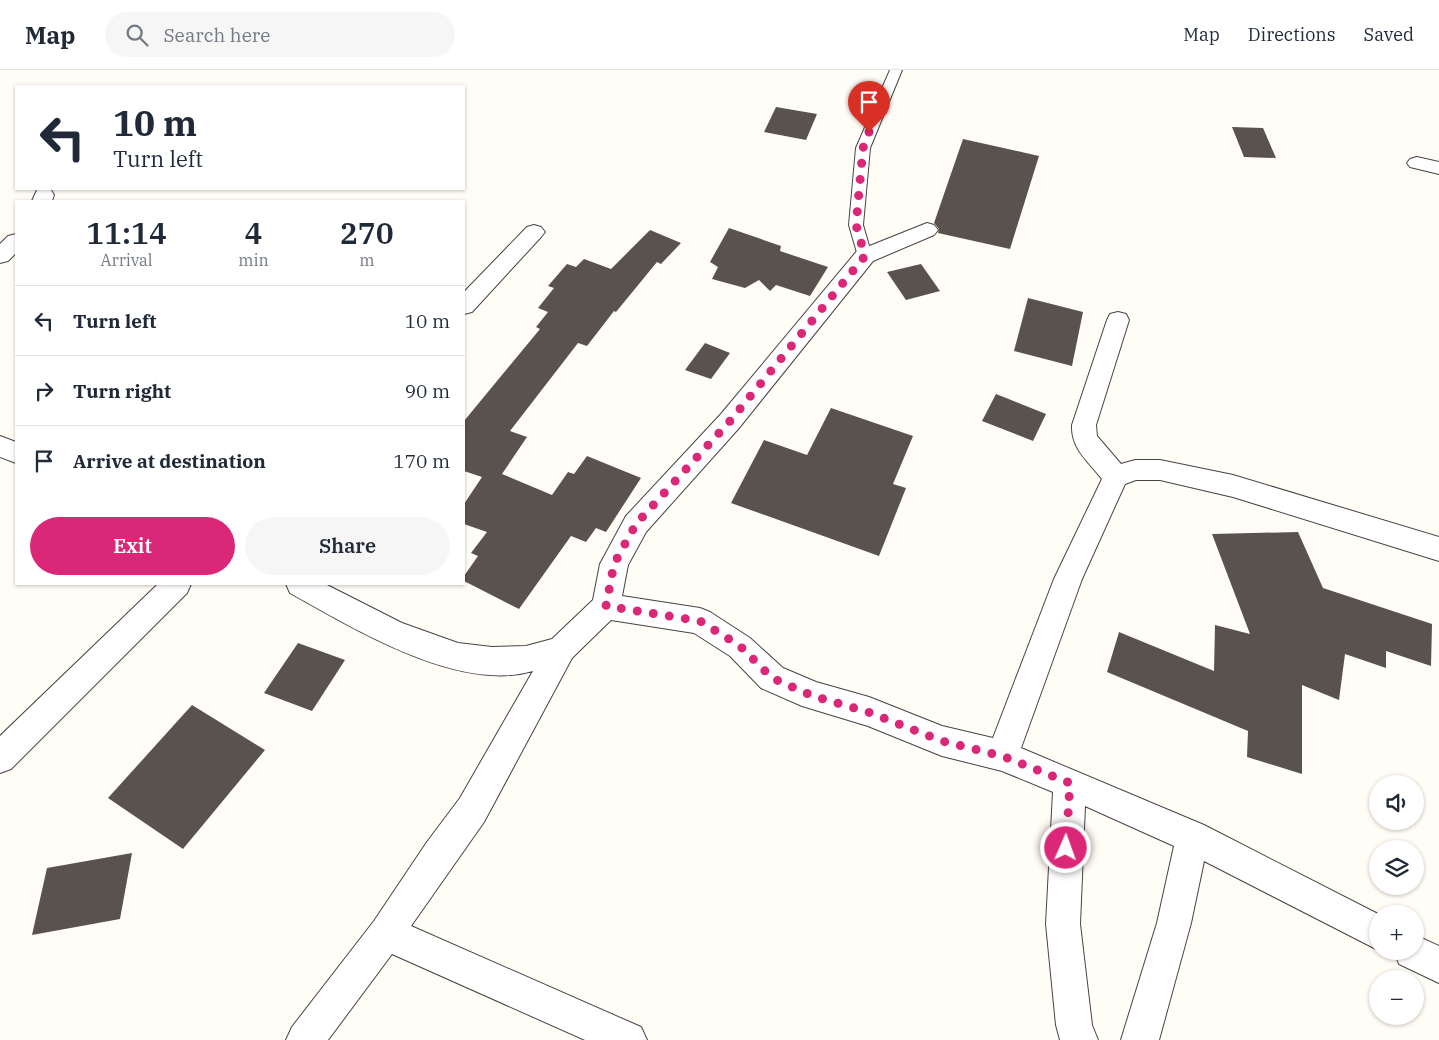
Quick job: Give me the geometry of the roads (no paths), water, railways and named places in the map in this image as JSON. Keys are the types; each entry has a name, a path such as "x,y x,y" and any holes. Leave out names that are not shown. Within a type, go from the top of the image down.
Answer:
{"street":[{"path":"1417,162 1439,168"},
{"path":"305,1040 386,933 439,854 472,810 561,650 606,606 614,564 636,524 730,421 865,256 927,230"},
{"path":"465,305 534,232"},
{"path":"0,256 15,242"},
{"path":"1116,477 1084,439 1084,425 1118,320"},
{"path":"0,446 15,453"},
{"path":"1002,756 1038,651 1094,519 1116,477 1135,470 1160,470 1233,486 1439,549"},
{"path":"0,758 176,585"},
{"path":"302,585 374,625 449,656 513,662 561,650"},
{"path":"606,606 700,621 740,646 772,678 813,696 868,712 942,741 1002,756 1070,783 1192,837 1369,928"},
{"path":"1070,783 1064,924 1074,1025 1079,1040"},
{"path":"1140,1040 1174,922 1192,837"},
{"path":"386,933 628,1040"},
{"path":"1424,957 1439,965"}],"lane":[{"path":"865,256 856,225 863,148 896,70"}]}
